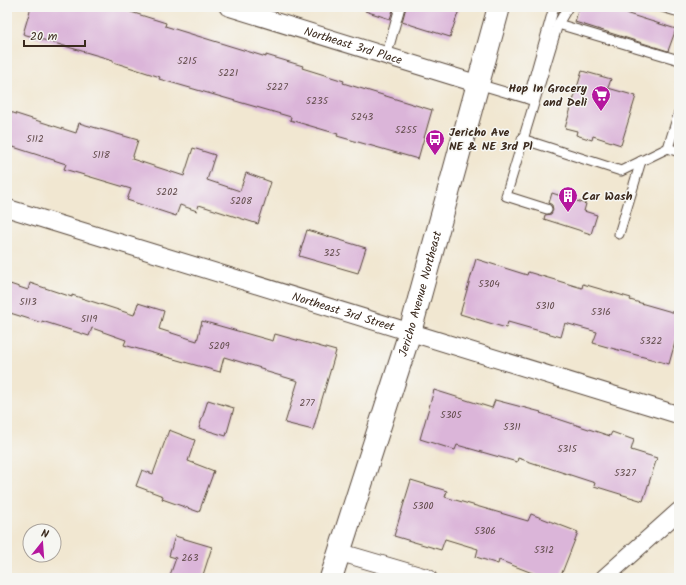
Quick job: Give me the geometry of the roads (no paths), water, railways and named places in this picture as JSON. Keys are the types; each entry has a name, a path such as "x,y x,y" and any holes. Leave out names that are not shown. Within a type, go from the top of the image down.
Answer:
{"street":[{"name":"Northeast 3rd Place","path":"228,7 386,57 478,84"},
{"name":"Jericho Avenue Northeast","path":"331,578 410,332 499,7"},
{"name":"Northeast 3rd Street","path":"7,208 679,415"},
{"path":"604,578 679,511"},
{"path":"339,552 428,578"}],"lane":[{"path":"386,57 400,7"},
{"path":"547,209 506,196 522,139 554,7"},
{"path":"531,100 558,24 568,7"},
{"path":"662,7 679,12"},
{"path":"558,24 679,60"},
{"path":"478,84 531,100"},
{"path":"668,148 679,112"},
{"path":"522,139 621,172 668,148 679,152"},
{"path":"619,234 641,161"}],"place":[{"name":"Hop In Grocery and Deli","path":"601,112"},
{"name":"Jericho Ave NE & NE 3rd Pl","path":"435,156"},
{"name":"Car Wash","path":"568,213"}]}
